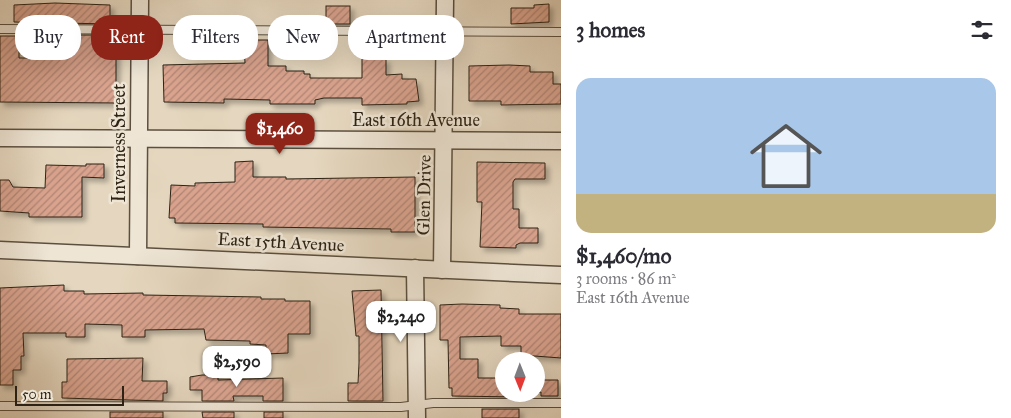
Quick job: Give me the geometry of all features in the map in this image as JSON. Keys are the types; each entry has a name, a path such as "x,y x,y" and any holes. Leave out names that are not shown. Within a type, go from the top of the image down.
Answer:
{"street":[{"name":"Inverness Street","path":"140,0 140,15"},
{"name":"Glen Drive","path":"444,0 444,15"},
{"name":"Inverness Street","path":"138,256 139,60"},
{"name":"Glen Drive","path":"442,270 444,60"},
{"name":"East 16th Avenue","path":"0,138 561,141"},
{"name":"East 15th Avenue","path":"0,250 561,275"},
{"path":"415,268 417,411"}],"lane":[{"path":"0,29 91,30"},
{"path":"163,30 348,32"},
{"path":"464,33 561,32"},
{"path":"0,406 401,407 417,411 561,402"}],"building":[{"path":"55,3 110,5 110,15 91,15 91,24 81,23 81,15 15,15 14,22 14,5"},
{"path":"549,4 549,22 511,24 511,8 534,8 534,5"},
{"path":"326,6 350,6 348,24 338,24 338,15 326,15"},
{"path":"81,35 91,35 91,60 116,60 116,103 0,102 0,36 15,36 15,60 81,60"},
{"path":"258,40 268,40 268,66 286,66 286,71 304,71 304,74 310,74 310,78 362,78 362,60 386,60 386,75 402,74 402,79 416,79 419,101 407,102 407,104 362,105 362,98 324,98 315,100 315,104 270,104 270,100 224,99 224,103 164,102 163,65 245,63 245,60 258,60"},
{"path":"469,66 530,66 530,72 553,72 553,84 561,84 561,104 501,105 501,101 469,101"},
{"path":"253,161 253,177 286,177 286,179 415,177 415,232 391,232 391,229 263,227 263,224 175,223 175,218 169,218 171,185 195,186 195,183 235,182 235,162"},
{"path":"477,162 545,163 545,179 515,179 513,182 513,209 519,209 519,228 538,228 538,243 520,243 516,245 516,248 480,247 482,202 477,202"},
{"path":"86,164 104,164 104,178 82,177 82,217 29,217 29,213 0,211 0,180 9,180 13,187 45,188 46,165 86,166"},
{"path":"64,285 64,291 84,291 84,294 143,293 143,295 261,297 261,299 285,299 285,301 310,301 310,334 288,334 288,353 266,354 266,345 250,344 250,341 206,340 204,329 145,330 145,337 122,337 122,325 85,324 85,337 66,337 66,333 23,333 24,356 21,356 21,370 13,370 13,385 0,385 0,288"},
{"path":"381,290 383,401 348,401 348,383 358,383 359,363 359,336 356,336 352,291"},
{"path":"440,305 500,305 500,308 519,309 519,314 561,314 561,358 545,357 545,352 521,352 521,346 501,346 501,336 460,337 460,359 478,359 478,378 495,378 495,397 452,396 452,388 449,388 448,340 440,340"},
{"path":"143,358 142,381 167,381 167,393 163,393 163,401 62,398 62,382 67,382 67,359"},
{"path":"218,375 218,380 283,378 283,401 263,401 263,396 233,396 234,401 202,401 202,390 190,390 190,377"},
{"path":"545,380 558,380 558,396 545,396"},
{"path":"482,409 519,409 519,418 482,418"},
{"path":"110,412 163,412 163,418 110,418"},
{"path":"202,412 234,412 234,418 203,418"},
{"path":"264,412 283,412 283,418 264,418"}]}
